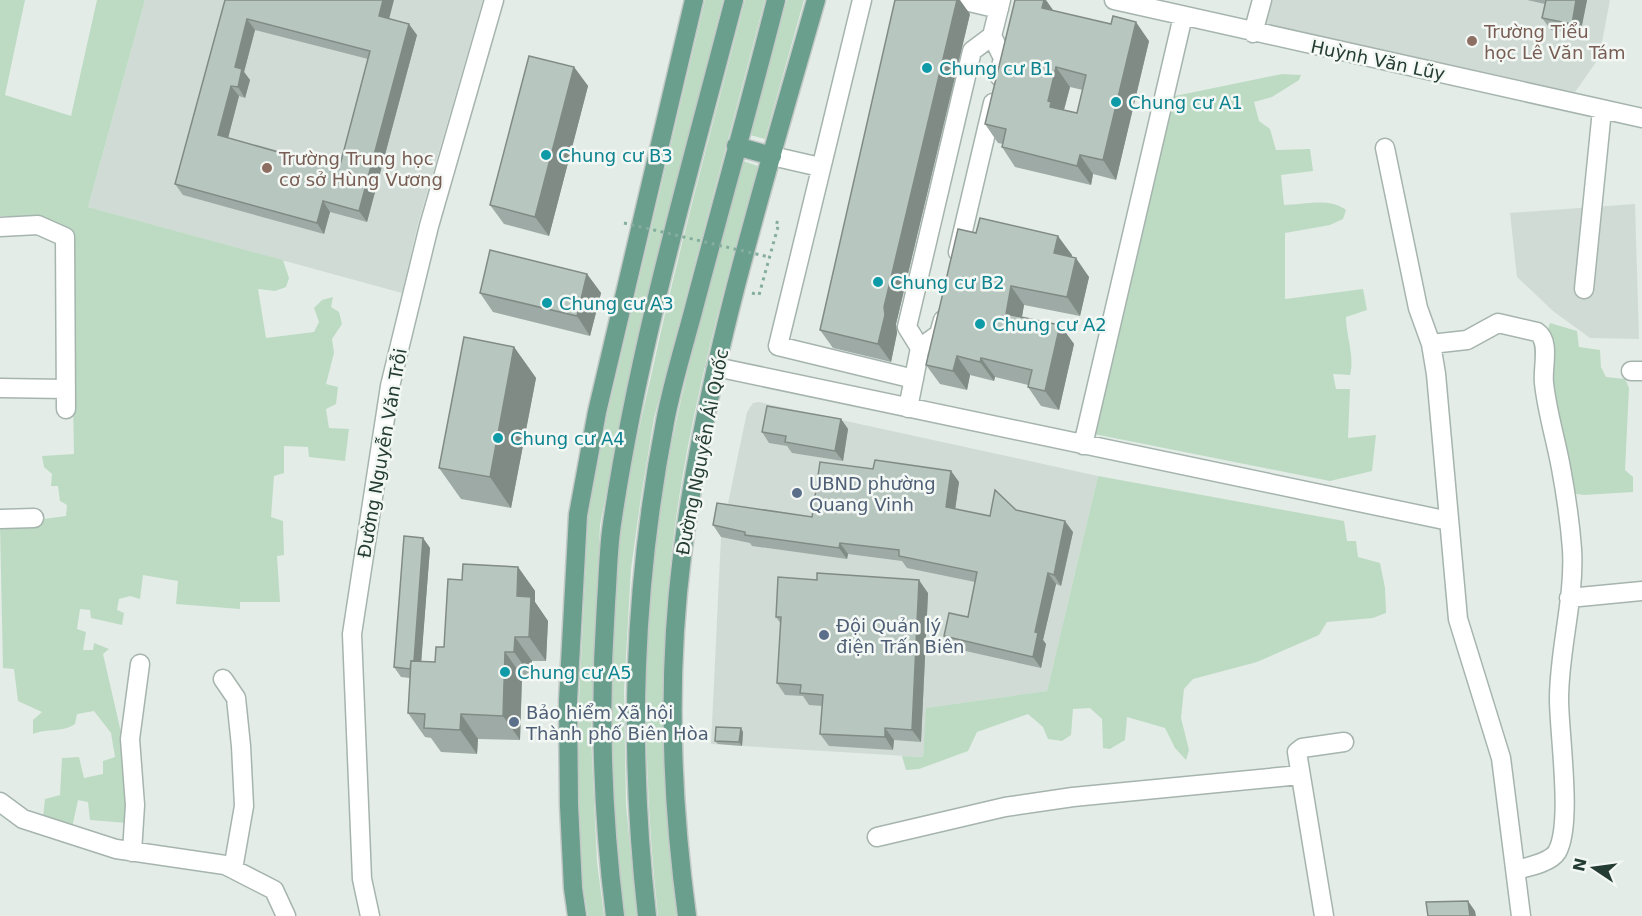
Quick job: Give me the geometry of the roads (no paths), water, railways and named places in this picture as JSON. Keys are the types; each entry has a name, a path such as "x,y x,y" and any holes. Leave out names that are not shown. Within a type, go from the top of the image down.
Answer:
{"main road":[{"path":"577,916 573,888 570,817 568,701 578,515 597,412 694,0"},
{"path":"615,916 608,859 602,731 604,639 611,526 646,346 734,0"},
{"name":"Đường Nguyễn Ái Quốc","path":"647,916 637,810 634,691 642,569 666,419 776,0"},
{"name":"Đường Nguyễn Ái Quốc","path":"687,916 674,767 674,672 682,558 691,492 716,367 816,0"},
{"path":"736,146 772,156"}],"street":[{"name":"Đường Nguyễn Văn Trỗi","path":"370,916 362,879 352,634 390,386 429,226 494,0"},
{"path":"862,0 778,346 914,379"},
{"path":"920,348 907,327 972,51 992,36 1000,4 961,0"},
{"name":"Huỳnh Văn Lũy","path":"1114,0 1253,33 1642,118"},
{"path":"1253,33 1262,0"},
{"path":"1083,445 1183,16"},
{"path":"955,265 1003,58 992,36"},
{"path":"1584,289 1602,110"},
{"path":"1384,148 1418,308 1431,344 1436,374 1458,619 1501,758 1521,916"},
{"path":"772,156 820,167"},
{"path":"0,226 38,225 65,237 66,409"},
{"path":"908,408 920,348 939,334 947,299"},
{"path":"1431,344 1467,340 1498,323 1537,332 1543,338 1544,383 1562,469 1572,551 1560,676 1565,799 1560,842 1556,854 1547,860 1516,870"},
{"path":"716,367 1449,521"},
{"path":"0,388 66,389"},
{"path":"0,519 34,518"},
{"path":"1569,598 1642,591"},
{"path":"132,852 135,805 130,739 140,664"},
{"path":"223,679 236,698 241,746 244,806 234,869"},
{"path":"1324,916 1300,775 1298,749 1344,742"},
{"path":"877,837 1005,807 1073,797 1300,775"},
{"path":"0,802 23,819 116,849 225,865 274,890 286,916"}],"place":[{"name":"Trường Tiểu học Lê Văn Tám","path":"1472,41"},
{"name":"Chung cư B1","path":"927,68"},
{"name":"Chung cư A1","path":"1116,102"},
{"name":"Chung cư B3","path":"546,155"},
{"name":"Trường Trung học cơ sở Hùng Vương","path":"267,168"},
{"name":"Chung cư B2","path":"878,282"},
{"name":"Chung cư A3","path":"547,303"},
{"name":"Chung cư A2","path":"980,324"},
{"name":"Chung cư A4","path":"498,438"},
{"name":"UBND phường Quang Vinh","path":"797,493"},
{"name":"Đội Quản lý điện Trấn Biên","path":"824,635"},
{"name":"Chung cư A5","path":"505,672"},
{"name":"Bảo hiểm Xã hội Thành phố Biên Hòa","path":"514,722"}]}
